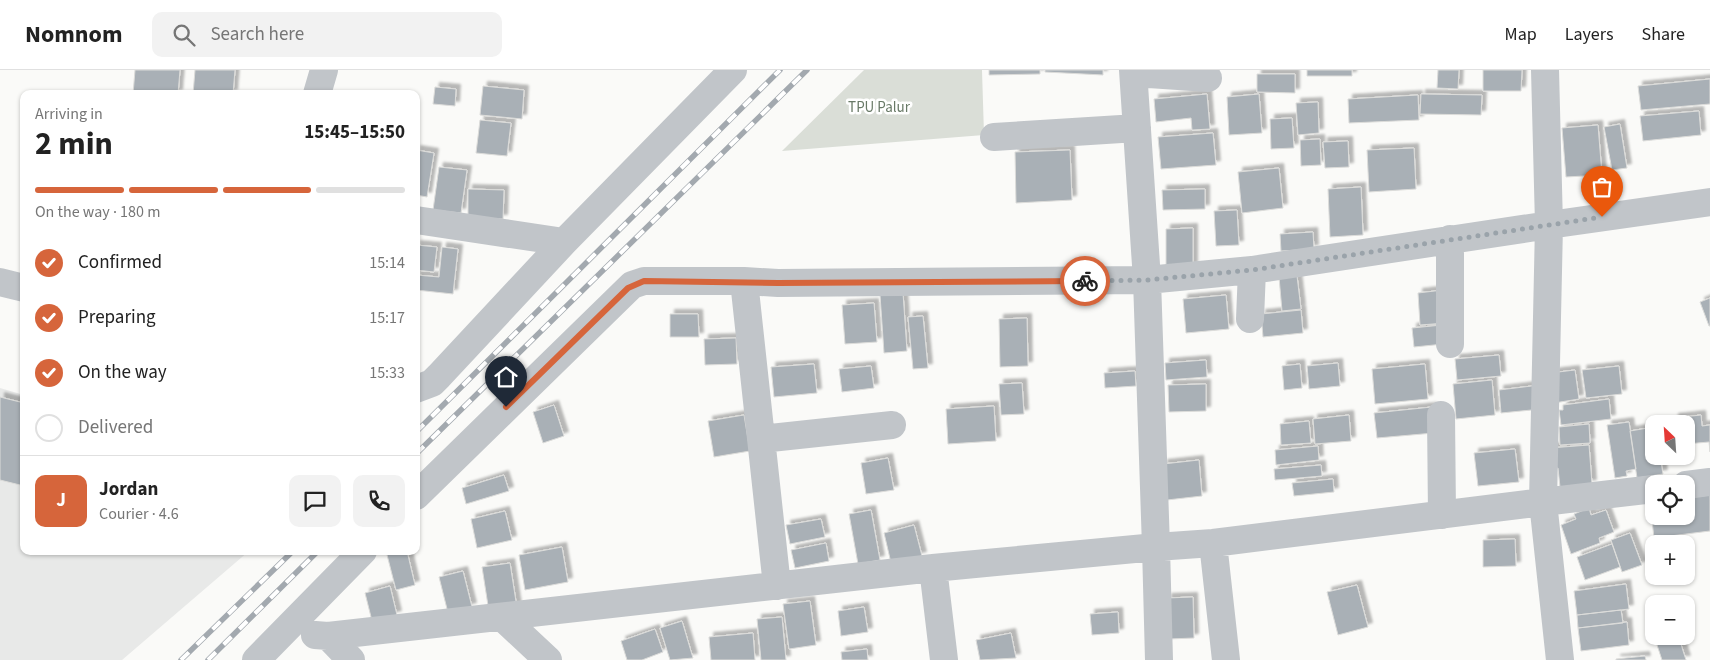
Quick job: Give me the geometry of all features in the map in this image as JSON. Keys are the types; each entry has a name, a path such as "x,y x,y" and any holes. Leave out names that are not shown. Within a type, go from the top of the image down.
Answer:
{"street":[{"path":"318,90 324,70"},
{"path":"420,388 432,383 564,242 733,70"},
{"path":"1545,70 1548,225 1543,502 1560,660"},
{"path":"1159,660 1147,280 1134,72 1208,78"},
{"path":"994,137 1137,128"},
{"path":"420,492 632,285 644,281 778,283 1147,280 1252,270 1450,239 1710,202"},
{"path":"420,221 564,242"},
{"path":"1450,239 1450,344"},
{"path":"1250,319 1252,270"},
{"path":"744,281 777,586"},
{"path":"1441,415 1442,515"},
{"path":"761,438 892,425"},
{"path":"1695,484 1710,482"},
{"path":"283,634 328,636 933,568 1213,543 1645,490"},
{"path":"1213,543 1226,660"},
{"path":"256,660 359,555"},
{"path":"933,568 944,660"},
{"path":"502,617 548,660"},
{"path":"328,636 350,660"}],"shaded area":[{"path":"0,388 20,394 20,555 244,555 122,660 0,660"}],"green space":[{"name":"TPU Palur","path":"864,70 982,70 984,135 782,151"}],"building":[{"path":"135,70 180,70 178,90 133,90"},
{"path":"195,70 235,70 233,90 193,90"},
{"path":"989,70 1040,70 1040,74 989,75"},
{"path":"1045,70 1103,70 1103,75 1045,72"},
{"path":"1307,70 1352,70 1352,76 1307,76"},
{"path":"1438,70 1459,70 1458,89 1437,88"},
{"path":"1483,70 1522,70 1521,91 1483,91"},
{"path":"1257,74 1295,74 1295,93 1257,92"},
{"path":"1710,79 1710,104 1641,110 1638,86"},
{"path":"483,86 524,90 522,119 480,115"},
{"path":"435,87 456,89 455,106 433,104"},
{"path":"1207,94 1210,129 1192,130 1191,118 1156,122 1154,99"},
{"path":"1259,94 1262,133 1229,135 1227,97"},
{"path":"1421,94 1482,95 1481,115 1420,114"},
{"path":"1418,95 1419,120 1349,123 1348,99"},
{"path":"1318,102 1319,133 1298,135 1296,103"},
{"path":"1699,111 1701,135 1643,141 1640,116"},
{"path":"1292,118 1294,148 1271,149 1270,119"},
{"path":"480,120 511,123 507,156 476,153"},
{"path":"1620,124 1627,168 1612,170 1604,127"},
{"path":"1598,125 1602,175 1566,177 1562,128"},
{"path":"1213,133 1216,165 1161,169 1158,137"},
{"path":"1320,139 1321,165 1301,166 1300,140"},
{"path":"1348,141 1349,167 1325,168 1323,142"},
{"path":"1414,148 1416,189 1369,192 1367,150"},
{"path":"1070,150 1072,200 1016,203 1015,152"},
{"path":"420,151 434,153 427,197 420,196"},
{"path":"439,167 467,170 461,213 433,210"},
{"path":"1279,168 1283,208 1242,213 1238,172"},
{"path":"1361,187 1363,235 1330,237 1328,189"},
{"path":"468,189 504,190 503,219 468,218"},
{"path":"1205,189 1205,209 1163,210 1162,190"},
{"path":"1237,210 1239,245 1216,246 1214,211"},
{"path":"1193,228 1193,267 1166,268 1166,229"},
{"path":"1313,232 1314,249 1281,251 1280,234"},
{"path":"420,245 437,247 434,272 420,270"},
{"path":"442,247 458,249 453,294 420,290 420,275 439,277"},
{"path":"1297,276 1301,309 1282,311 1279,277"},
{"path":"1443,290 1446,323 1420,325 1418,293"},
{"path":"903,293 907,351 884,353 880,295"},
{"path":"1226,295 1229,329 1186,333 1183,299"},
{"path":"1710,298 1710,326 1709,326 1700,302"},
{"path":"874,303 877,342 845,344 842,305"},
{"path":"1301,310 1303,333 1263,337 1261,314"},
{"path":"670,314 698,314 699,337 670,337"},
{"path":"923,316 928,368 913,369 908,317"},
{"path":"1027,318 1028,366 1000,367 999,319"},
{"path":"1442,325 1444,344 1414,347 1412,328"},
{"path":"736,338 737,364 705,365 704,339"},
{"path":"1499,355 1501,376 1457,380 1455,359"},
{"path":"1206,360 1207,377 1166,380 1165,363"},
{"path":"1338,363 1340,386 1309,389 1307,366"},
{"path":"814,364 817,393 774,397 771,367"},
{"path":"1300,364 1302,388 1284,390 1282,366"},
{"path":"1425,364 1428,399 1375,404 1372,369"},
{"path":"871,366 874,388 842,392 839,369"},
{"path":"1619,366 1622,394 1586,398 1582,370"},
{"path":"1575,370 1579,399 1554,403 1550,373"},
{"path":"1135,371 1136,386 1105,388 1104,373"},
{"path":"1492,380 1495,415 1456,419 1453,384"},
{"path":"1022,383 1024,414 1001,415 999,384"},
{"path":"1206,384 1206,411 1169,412 1168,385"},
{"path":"1540,385 1542,409 1501,413 1499,390"},
{"path":"0,397 20,402 20,485 0,480"},
{"path":"1609,399 1611,419 1561,425 1559,410 1563,410 1563,405"},
{"path":"554,405 564,436 543,443 533,412"},
{"path":"994,406 996,441 948,444 946,409"},
{"path":"1432,407 1434,433 1377,438 1374,413"},
{"path":"744,415 750,451 714,457 708,421"},
{"path":"1349,415 1351,441 1315,444 1313,419"},
{"path":"1701,415 1702,426 1710,425 1710,452 1709,442 1695,443 1695,416"},
{"path":"1309,421 1311,443 1281,445 1280,424"},
{"path":"1629,422 1636,469 1626,471 1627,476 1615,478 1607,425"},
{"path":"1589,424 1590,443 1560,445 1559,427"},
{"path":"1645,428 1645,465 1662,465 1663,474 1645,475 1645,477 1637,478 1630,431"},
{"path":"1589,445 1592,484 1560,487 1558,468 1552,468 1550,448"},
{"path":"1318,446 1319,460 1276,465 1275,450"},
{"path":"1515,449 1519,482 1478,486 1474,453"},
{"path":"888,458 894,490 866,494 861,463"},
{"path":"1199,460 1202,496 1167,500 1163,464"},
{"path":"1321,465 1322,476 1275,480 1274,469"},
{"path":"504,475 509,491 466,504 462,488"},
{"path":"1333,479 1334,492 1294,496 1292,483"},
{"path":"1710,495 1710,531 1678,535 1654,535 1653,525 1695,525 1695,497"},
{"path":"1589,508 1591,515 1606,510 1614,532 1599,538 1600,543 1571,554 1561,525 1576,519 1574,514"},
{"path":"871,510 880,560 858,564 849,514"},
{"path":"505,511 512,540 477,548 471,519"},
{"path":"821,519 825,537 790,544 786,525"},
{"path":"914,525 922,556 891,563 884,533"},
{"path":"1630,533 1642,565 1622,572 1611,540"},
{"path":"1515,539 1516,566 1483,567 1483,540"},
{"path":"826,543 829,561 795,568 791,550"},
{"path":"1612,544 1620,567 1585,580 1577,557"},
{"path":"562,547 568,582 525,590 519,555"},
{"path":"387,555 408,555 415,585 396,590"},
{"path":"510,563 517,608 489,612 482,567"},
{"path":"463,571 472,607 448,613 439,577"},
{"path":"1626,584 1629,609 1577,615 1574,591"},
{"path":"1357,585 1368,627 1338,635 1327,592"},
{"path":"390,586 397,615 372,621 365,593"},
{"path":"1193,597 1194,638 1169,639 1167,598"},
{"path":"810,601 816,645 789,649 783,604"},
{"path":"864,607 868,632 841,636 838,611"},
{"path":"1621,610 1623,623 1578,628 1577,615"},
{"path":"1118,612 1119,633 1092,635 1090,614"},
{"path":"782,617 786,660 761,660 757,619"},
{"path":"682,621 693,658 670,660 660,628"},
{"path":"1627,622 1629,645 1581,651 1578,628"},
{"path":"655,629 663,652 642,660 627,660 621,641"},
{"path":"753,633 755,660 711,660 709,637"},
{"path":"1011,633 1016,658 980,660 976,640"},
{"path":"1657,645 1681,645 1686,660 1662,660"},
{"path":"867,649 868,660 842,660 841,652"},
{"path":"1645,656 1646,660 1616,660 1616,659"}],"railway":[{"path":"420,428 780,70"},
{"path":"420,450 807,70"},
{"path":"181,660 289,555"},
{"path":"208,660 314,555"}],"way so far":[{"path":"1085,281 1147,280 1252,270 1431,241 1602,217"}],"route":[{"path":"506,407 628,288 635,283 644,281 778,283 1085,281"}]}
